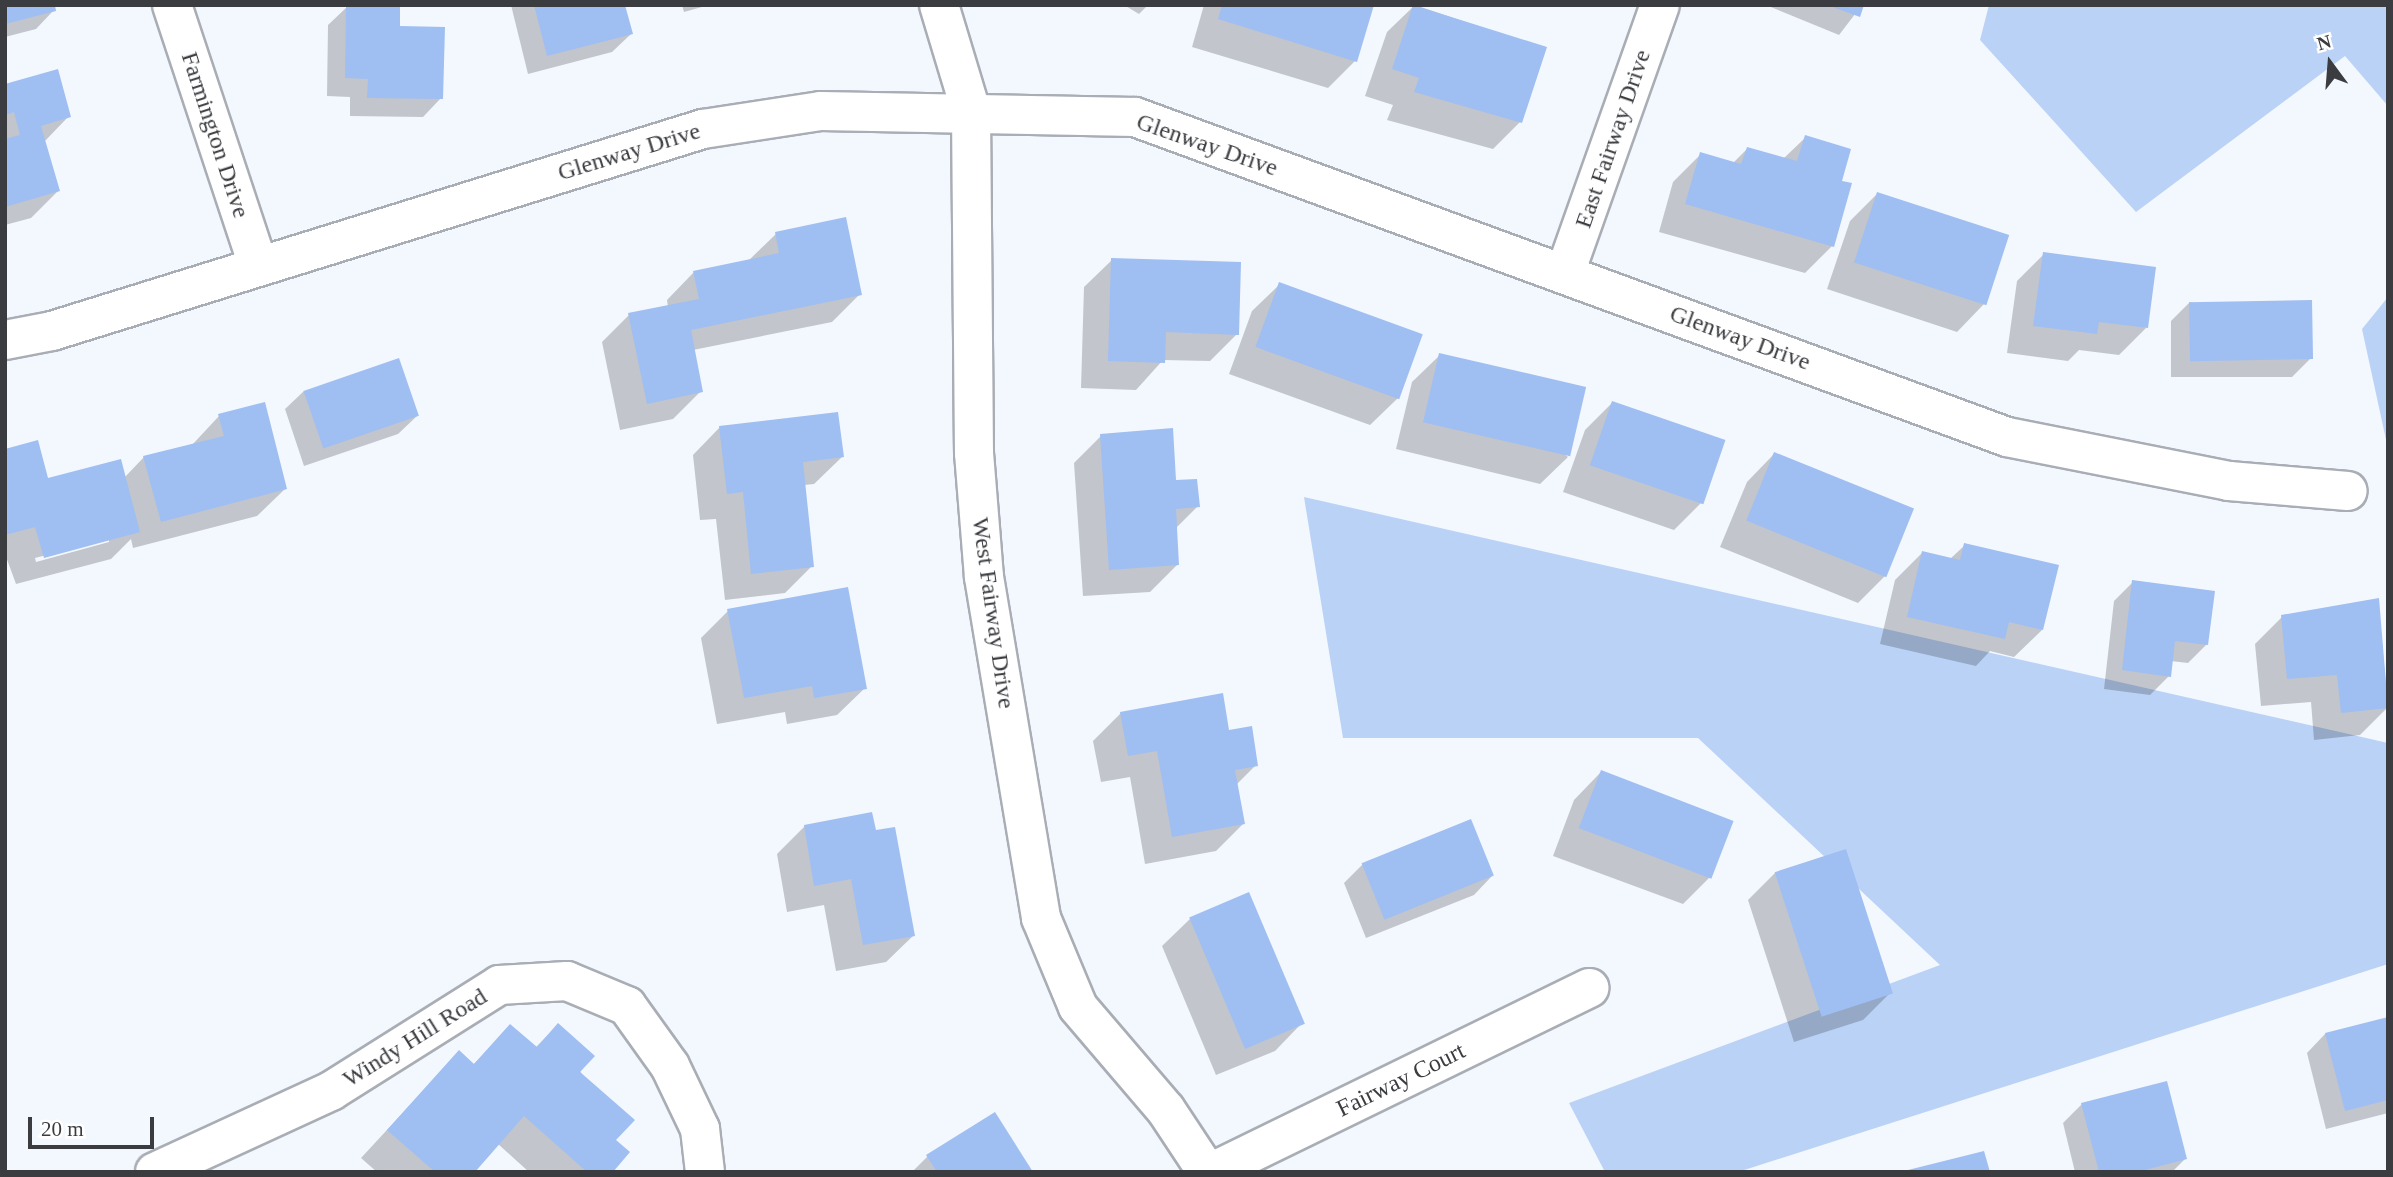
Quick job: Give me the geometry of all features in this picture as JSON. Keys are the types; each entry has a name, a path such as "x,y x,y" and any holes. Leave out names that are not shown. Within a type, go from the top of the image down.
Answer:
{"street":[{"name":"Farmington Drive","path":"172,5 258,265"},
{"name":"West Fairway Drive","path":"939,5 971,111 979,522 1041,918 1078,1007 1166,1110 1210,1172"},
{"name":"East Fairway Drive","path":"1565,273 1660,5"},
{"name":"Glenway Drive","path":"5,340 52,331 703,129 821,111 971,111 1135,117 2007,437 2230,481 2348,491"},
{"name":"Windy Hill Road","path":"155,1172 331,1091 499,985 567,981 627,1006 670,1066 700,1129 705,1172"},
{"name":"Fairway Court","path":"1210,1172 1590,988"}],"shaded area":[{"path":"1989,5 2388,5 2388,106 2345,56 2136,212 1980,40"},
{"path":"2388,297 2388,449 2362,329"},
{"path":"1304,497 2388,743 2388,964 1738,1172 1605,1172 1569,1103 1940,965 1698,738 1343,738"}],"building":[{"path":"5,5 55,5 56,11 5,24"},
{"path":"346,5 400,6 400,26 445,27 443,99 367,98 368,79 345,78"},
{"path":"534,5 625,5 633,34 547,56"},
{"path":"1222,5 1374,5 1357,62 1218,19"},
{"path":"1413,5 1547,47 1522,123 1414,92 1419,78 1392,69"},
{"path":"1827,5 1864,5 1860,17"},
{"path":"58,69 71,117 41,126 60,191 5,207 5,139 20,135 14,112 5,115 5,84"},
{"path":"1805,135 1851,149 1842,181 1852,183 1834,247 1685,204 1700,152 1741,164 1747,147 1797,161"},
{"path":"1877,192 2009,235 1986,305 1854,262"},
{"path":"846,217 862,295 691,330 703,392 647,404 628,313 699,299 693,271 779,253 775,232"},
{"path":"2043,252 2156,267 2148,328 2099,322 2097,334 2033,326"},
{"path":"1111,258 1241,262 1239,335 1166,332 1165,363 1108,361"},
{"path":"1279,282 1423,334 1399,399 1255,347"},
{"path":"2312,300 2313,359 2190,361 2189,302"},
{"path":"1439,353 1586,387 1570,456 1423,422"},
{"path":"399,358 419,416 323,449 304,391"},
{"path":"1612,401 1725,440 1703,504 1590,465"},
{"path":"265,402 287,489 161,522 143,456 224,436 218,414"},
{"path":"838,412 844,457 803,462 814,567 751,574 743,492 727,494 719,426"},
{"path":"1173,428 1176,480 1197,479 1200,507 1176,509 1179,565 1109,570 1100,434"},
{"path":"38,440 48,478 121,459 140,532 44,558 35,527 5,535 5,449"},
{"path":"1774,452 1914,509 1886,577 1746,521"},
{"path":"1964,543 2059,565 2043,630 2009,622 2005,639 1907,617 1922,551 1960,560"},
{"path":"2132,580 2215,591 2208,645 2175,641 2171,677 2122,670"},
{"path":"848,587 867,689 814,698 812,686 744,698 727,609"},
{"path":"2379,598 2388,708 2341,713 2337,675 2287,679 2281,615"},
{"path":"1223,693 1229,730 1252,726 1258,766 1235,770 1245,824 1172,837 1157,751 1128,756 1120,712"},
{"path":"1601,770 1734,821 1711,879 1579,828"},
{"path":"872,812 876,830 895,827 915,936 863,945 851,879 814,886 804,825"},
{"path":"1471,819 1494,876 1384,920 1362,863"},
{"path":"1846,849 1893,994 1822,1017 1775,872"},
{"path":"1249,892 1305,1024 1245,1049 1189,917"},
{"path":"2388,1017 2388,1100 2345,1111 2325,1033"},
{"path":"558,1023 595,1056 580,1072 635,1120 616,1140 630,1152 613,1172 587,1172 524,1116 475,1172 435,1172 387,1130 459,1050 474,1064 510,1024 537,1047"},
{"path":"2167,1081 2187,1159 2137,1172 2099,1172 2081,1103"},
{"path":"995,1112 1033,1172 937,1172 926,1155"},
{"path":"1984,1151 1990,1172 1904,1171"}]}
